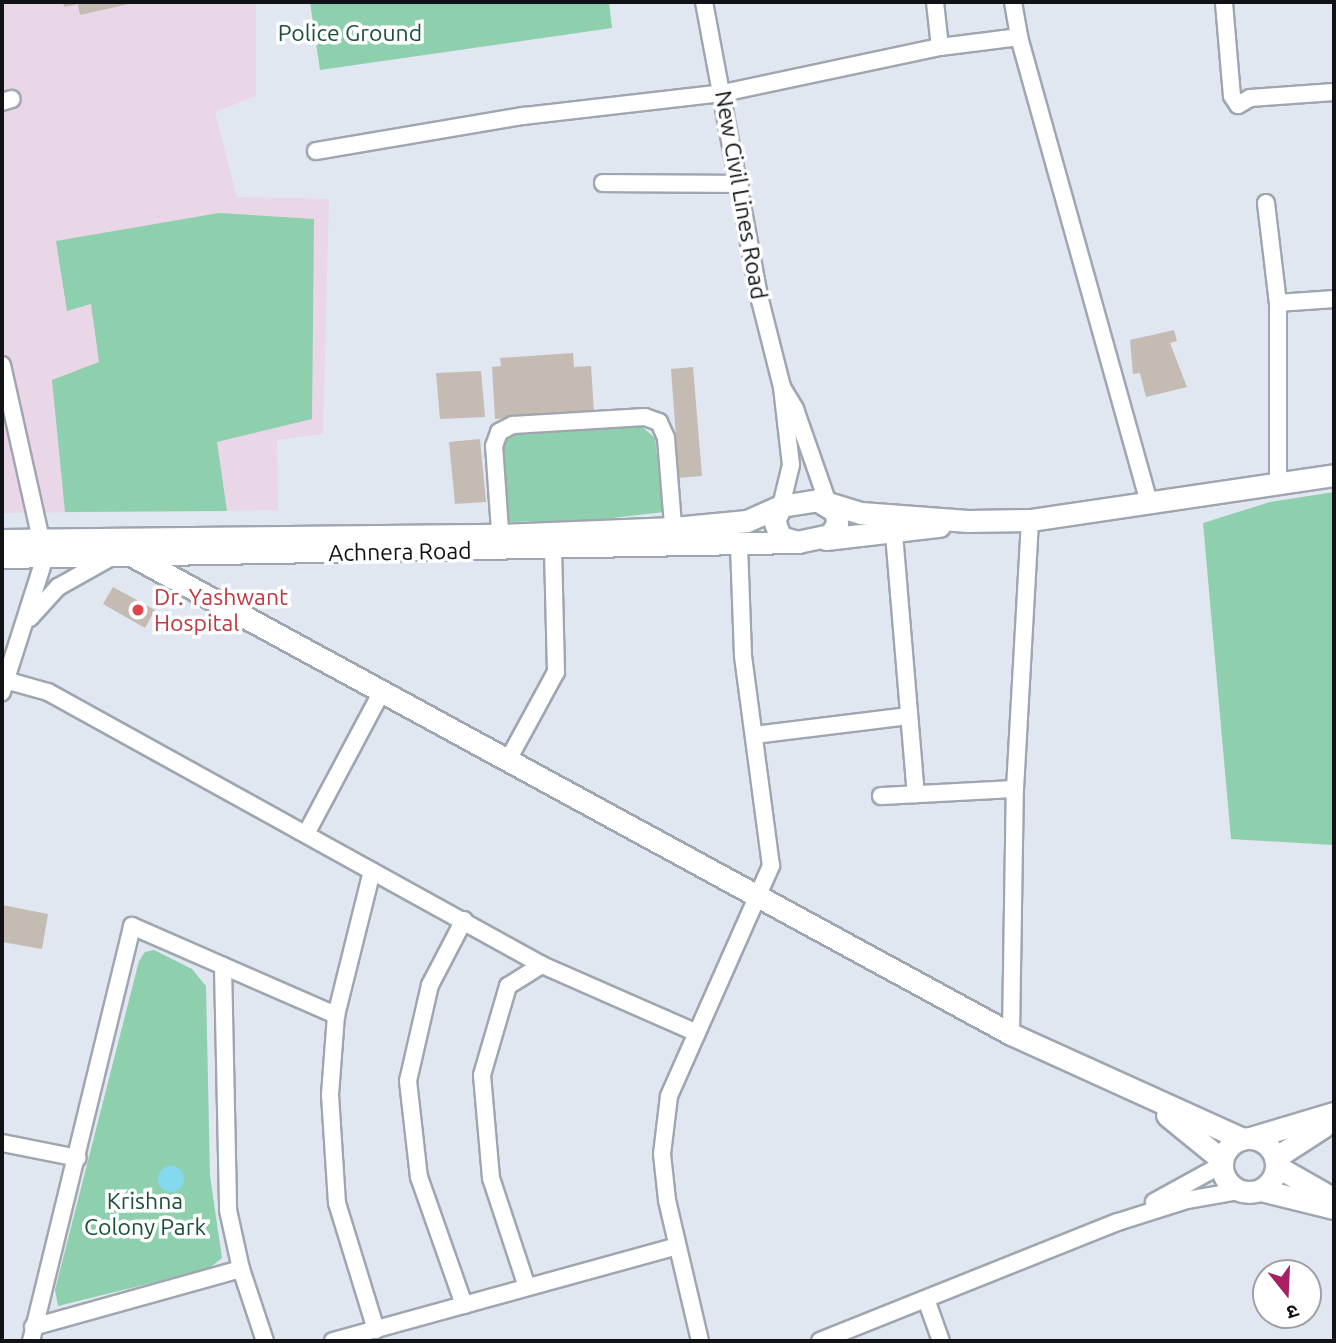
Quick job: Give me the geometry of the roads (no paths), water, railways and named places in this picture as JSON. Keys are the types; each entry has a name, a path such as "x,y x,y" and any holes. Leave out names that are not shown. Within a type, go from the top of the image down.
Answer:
{"main road":[{"path":"968,521 894,534 798,542 786,541 777,532 774,520 781,506 817,500 861,513 968,521 1030,520 1334,475"},
{"path":"826,539 837,524 828,503"},
{"name":"Achnera Road","path":"2,557 43,549 501,543 553,548 674,536 747,521 781,506"},
{"name":"Achnera Road","path":"2,540 43,549 131,555 674,536 739,544 798,542"},
{"path":"131,555 1011,1034 1150,1100 1246,1139 1266,1144 1275,1162 1334,1199"},
{"path":"1150,1100 1222,1163"},
{"path":"1334,1113 1246,1139 1228,1147 1222,1163 1225,1179 1238,1191 1261,1190 1334,1208"},
{"path":"1261,1190 1272,1180 1275,1162 1334,1121"}],"street":[{"name":"New Civil Lines Road","path":"704,2 760,300 782,387"},
{"path":"935,2 940,47"},
{"path":"1013,2 1019,37 1149,503"},
{"path":"1224,3 1232,96 1238,105 1250,98 1334,92"},
{"path":"316,150 524,116 723,93 940,47 1019,37"},
{"path":"603,183 740,184"},
{"path":"1266,203 1278,303 1278,484"},
{"path":"1278,303 1334,299"},
{"path":"2,365 43,549 4,686 48,692 542,965 697,1033"},
{"path":"782,387 795,409 828,503"},
{"path":"781,506 791,465 782,387"},
{"path":"501,543 494,446 499,432 513,425 645,417 659,422 666,438 674,536"},
{"path":"1011,1034 1015,789 1030,520"},
{"path":"894,534 916,794"},
{"path":"700,1341 677,1246 662,1154 670,1096 771,866 743,655 739,544"},
{"path":"508,760 556,672 553,548"},
{"path":"21,632 58,587 103,560 131,555"},
{"path":"306,834 382,691"},
{"path":"754,735 909,716"},
{"path":"881,796 1015,789"},
{"path":"372,871 335,1015 330,1095 337,1203 376,1329"},
{"path":"464,920 430,985 408,1081 410,1129 419,1177 464,1305"},
{"path":"32,1334 78,1158 132,926 335,1015"},
{"path":"527,1287 491,1178 482,1075 508,986 542,965"},
{"path":"223,966 225,1172 241,1269 265,1341"},
{"path":"2,1143 78,1158"},
{"path":"1118,1222 1222,1163"},
{"path":"820,1341 927,1302 1118,1222 1187,1200 1238,1191"},
{"path":"333,1341 677,1246"},
{"path":"32,1334 241,1269"},
{"path":"927,1302 941,1341"}],"water":[{"path":"171,1166 180,1170 184,1179 180,1188 171,1192 162,1188 158,1179 162,1170"}],"place":[{"name":"Dr. Yashwant Hospital","path":"138,610"}],"park label":[{"name":"Police Ground","path":"350,33"},
{"name":"Krishna Colony Park","path":"145,1214"}]}
